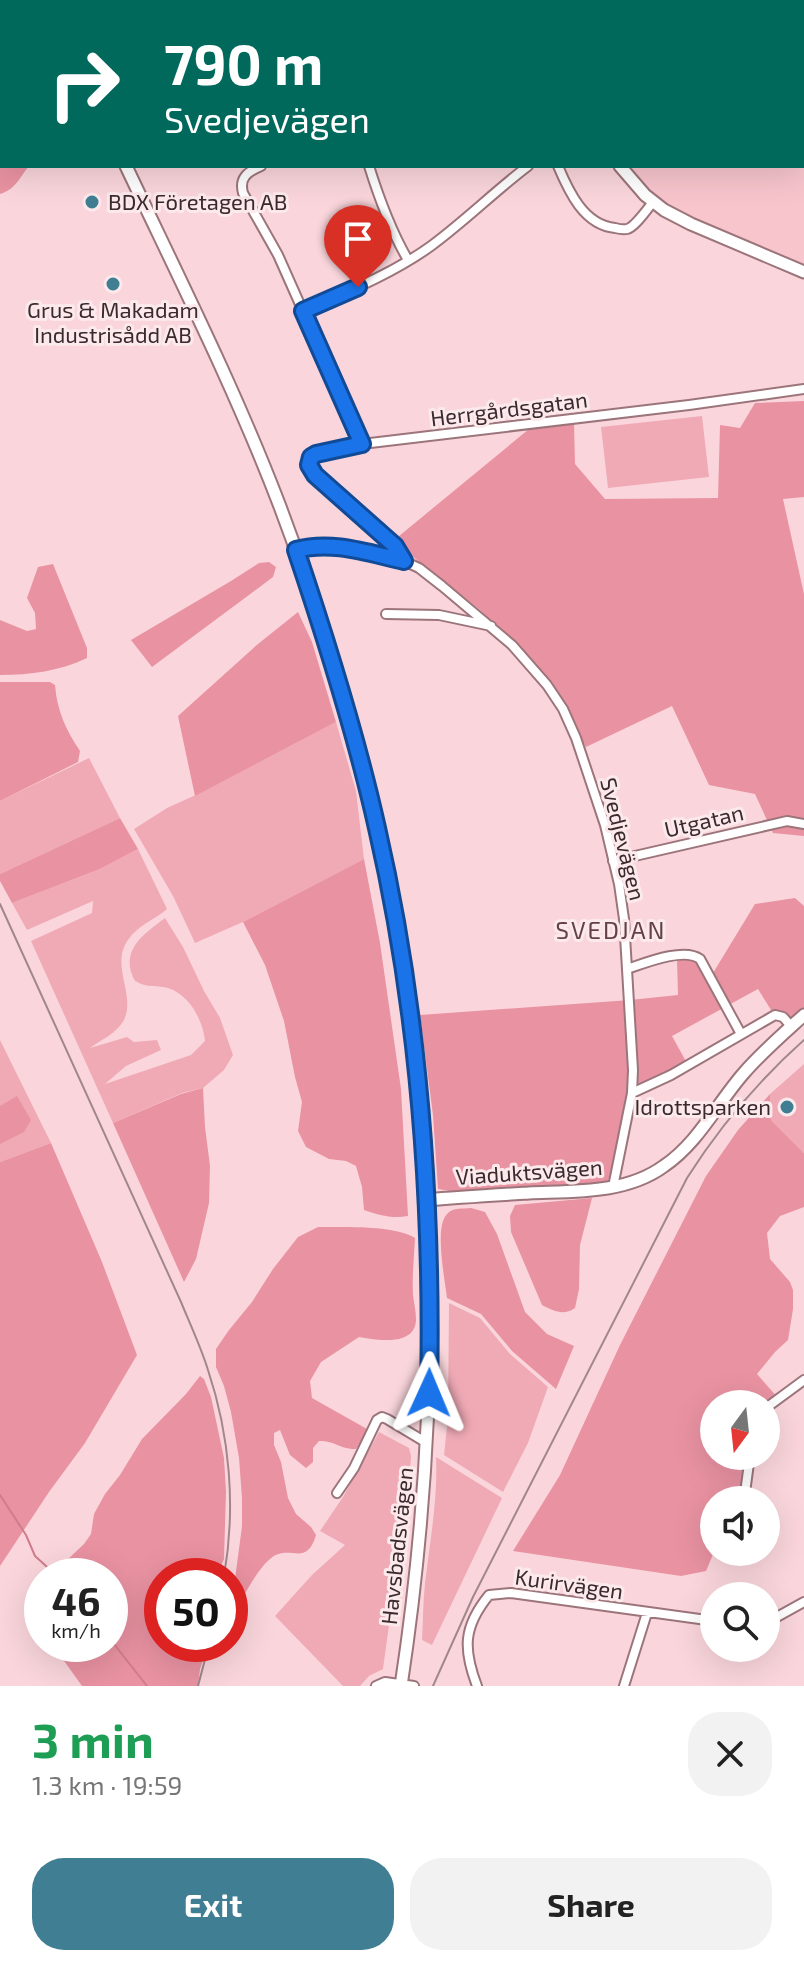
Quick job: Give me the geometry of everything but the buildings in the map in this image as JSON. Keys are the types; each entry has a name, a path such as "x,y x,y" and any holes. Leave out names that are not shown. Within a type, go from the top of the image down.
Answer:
{"main road":[{"name":"Havsbadsvägen","path":"127,168 227,380 296,550 349,714 388,882 413,1047 421,1127 430,1339 427,1443 405,1685"},
{"path":"621,168 653,202 691,224 804,272"},
{"name":"Viaduktsvägen","path":"426,1200 587,1190 624,1185 645,1177 681,1153 743,1074 804,1015"}],"street":[{"path":"256,168 243,178 243,193 278,255 362,444"},
{"path":"370,168 398,243 408,260"},
{"path":"303,311 386,275 454,228 525,168"},
{"path":"559,168 578,204 590,219 601,226 627,229 653,202"},
{"name":"Herrgårdsgatan","path":"362,444 804,389"},
{"name":"Svedjevägen","path":"362,444 316,454 311,457 309,465 315,475 395,546 404,561"},
{"name":"Svedjevägen","path":"296,550 312,545 330,545 404,561 419,568 492,626 530,663 563,709 605,825 624,919 633,1070 632,1093 613,1187"},
{"path":"386,614 439,615 492,626"},
{"name":"Utgatan","path":"613,861 787,821 804,824"},
{"path":"627,969 677,955 696,955 741,1034"},
{"path":"632,1093 671,1075 775,1015 783,1017 791,1026"},
{"path":"780,1398 804,1380"},
{"path":"337,1493 354,1468 377,1420 382,1417 427,1443"},
{"name":"Kurirvägen","path":"477,1686 469,1664 468,1638 479,1607 489,1595 511,1593 700,1619"},
{"path":"780,1615 804,1602"},
{"name":"Kurirvägen","path":"624,1686 647,1613"},
{"path":"376,1686 385,1682 405,1685"}],"shaded area":[{"path":"0,168 27,168 13,186 0,194"},
{"path":"623,168 804,168 804,266 719,231 663,204"},
{"path":"804,401 804,497 783,499 804,594 804,836 773,833 755,794 709,785 672,706 586,747 519,648 480,610 393,541 529,429 574,422 575,464 605,499 718,498 720,425 740,428 755,403"},
{"path":"702,416 709,477 608,488 601,427"},
{"path":"269,562 276,567 273,577 152,667 131,640 259,563"},
{"path":"53,564 87,648 87,658 45,671 0,675 0,620 27,631 36,629 35,613 27,598 38,567"},
{"path":"298,612 312,642 336,722 195,796 178,716"},
{"path":"0,682 50,682 55,685 63,720 80,751 78,762 0,801"},
{"path":"336,722 356,791 364,859 243,922 195,943 173,896 134,829 167,808"},
{"path":"89,758 120,818 0,874 0,801"},
{"path":"120,818 138,849 100,869 12,903 0,881 0,874"},
{"path":"138,849 167,909 141,926 128,940 121,960 127,1000 124,1020 90,1048 127,1037 134,1042 157,1040 161,1050 126,1066 105,1084 191,1055 205,1041 198,1017 183,996 168,988 141,984 131,972 134,947 144,934 165,918 220,1018 233,1055 224,1070 203,1088 182,1093 113,1123 31,941 92,913 93,901 27,930 12,903 100,869"},
{"path":"364,859 380,943 401,1089 408,1216 402,1217 364,1210 356,1166 329,1159 306,1147 298,1131 302,1102 284,1021 265,965 243,922"},
{"path":"795,898 804,906 804,1021 797,1026 776,1018 758,989 672,1036 688,1065 649,1082 629,1084 622,1131 605,1192 474,1195 438,1189 433,1115 420,1015 678,995 677,960 709,965 713,973 755,904"},
{"path":"0,1040 51,1143 0,1162"},
{"name":"Idrottsparken","path":"804,1064 804,1153 771,1120 770,1094"},
{"path":"203,1088 210,1166 209,1203 196,1259 184,1282 113,1123"},
{"path":"770,1094 771,1120 804,1153 804,1207 780,1216 767,1233 770,1259 793,1290 788,1340 757,1374 771,1390 700,1390 700,1470 746,1470 743,1486 700,1486 700,1566 708,1566 706,1571 681,1576 513,1551 560,1475 620,1345 706,1176 738,1130"},
{"path":"17,1096 31,1120 24,1132 0,1144 0,1106"},
{"path":"51,1143 102,1262 137,1355 85,1443 0,1566 0,1162"},
{"path":"592,1198 580,1245 579,1289 575,1308 566,1312 555,1311 542,1305 511,1232 510,1216 515,1205"},
{"path":"471,1208 485,1212 497,1234 525,1312 547,1334 574,1346 556,1389 512,1351 481,1314 447,1298 441,1254 443,1221 452,1210"},
{"path":"318,1227 355,1227 395,1231 415,1238 413,1288 416,1320 414,1329 402,1338 384,1340 359,1337 321,1362 310,1381 312,1398 367,1429 356,1449 319,1441 313,1448 313,1462 306,1468 290,1455 280,1430 274,1433 274,1445 281,1462 288,1498 296,1514 316,1535 307,1551 277,1554 270,1559 248,1588 248,1558 238,1558 242,1526 239,1458 231,1412 216,1367 216,1349 298,1237"},
{"path":"449,1303 480,1318 510,1354 548,1387 528,1443 503,1492 444,1455 448,1417"},
{"path":"200,1376 211,1397 224,1458 224,1558 144,1558 144,1662 202,1662 198,1686 82,1686 65,1662 128,1662 128,1558 69,1558 91,1534 94,1514 142,1439"},
{"path":"379,1432 409,1448 411,1456 401,1599 389,1625 383,1669 369,1676 360,1686 343,1686 275,1616 312,1575 345,1545 320,1531"},
{"path":"436,1457 502,1498 432,1645 422,1640 425,1583 435,1504"}],"waterway":[{"path":"0,1495 37,1558"},
{"path":"128,1662 147,1686"}],"railway":[{"path":"0,904 205,1361 221,1420 229,1472 227,1558"},
{"path":"433,1686 473,1597 687,1178 741,1105 804,1040"},
{"path":"198,1686 204,1662"}],"place":[{"name":"BDX Företagen AB","path":"92,202"},
{"name":"Grus & Makadam Industrisådd AB","path":"113,284"},
{"name":"Idrottsparken","path":"787,1107"}],"district":[{"name":"SVEDJAN","path":"611,931"}],"route":[{"path":"358,287 303,311 362,444 316,454 311,457 309,465 315,475 400,551 404,561 330,545 312,545 296,550 349,714 378,831 401,959 415,1061 425,1176 430,1287 429,1393"}]}
